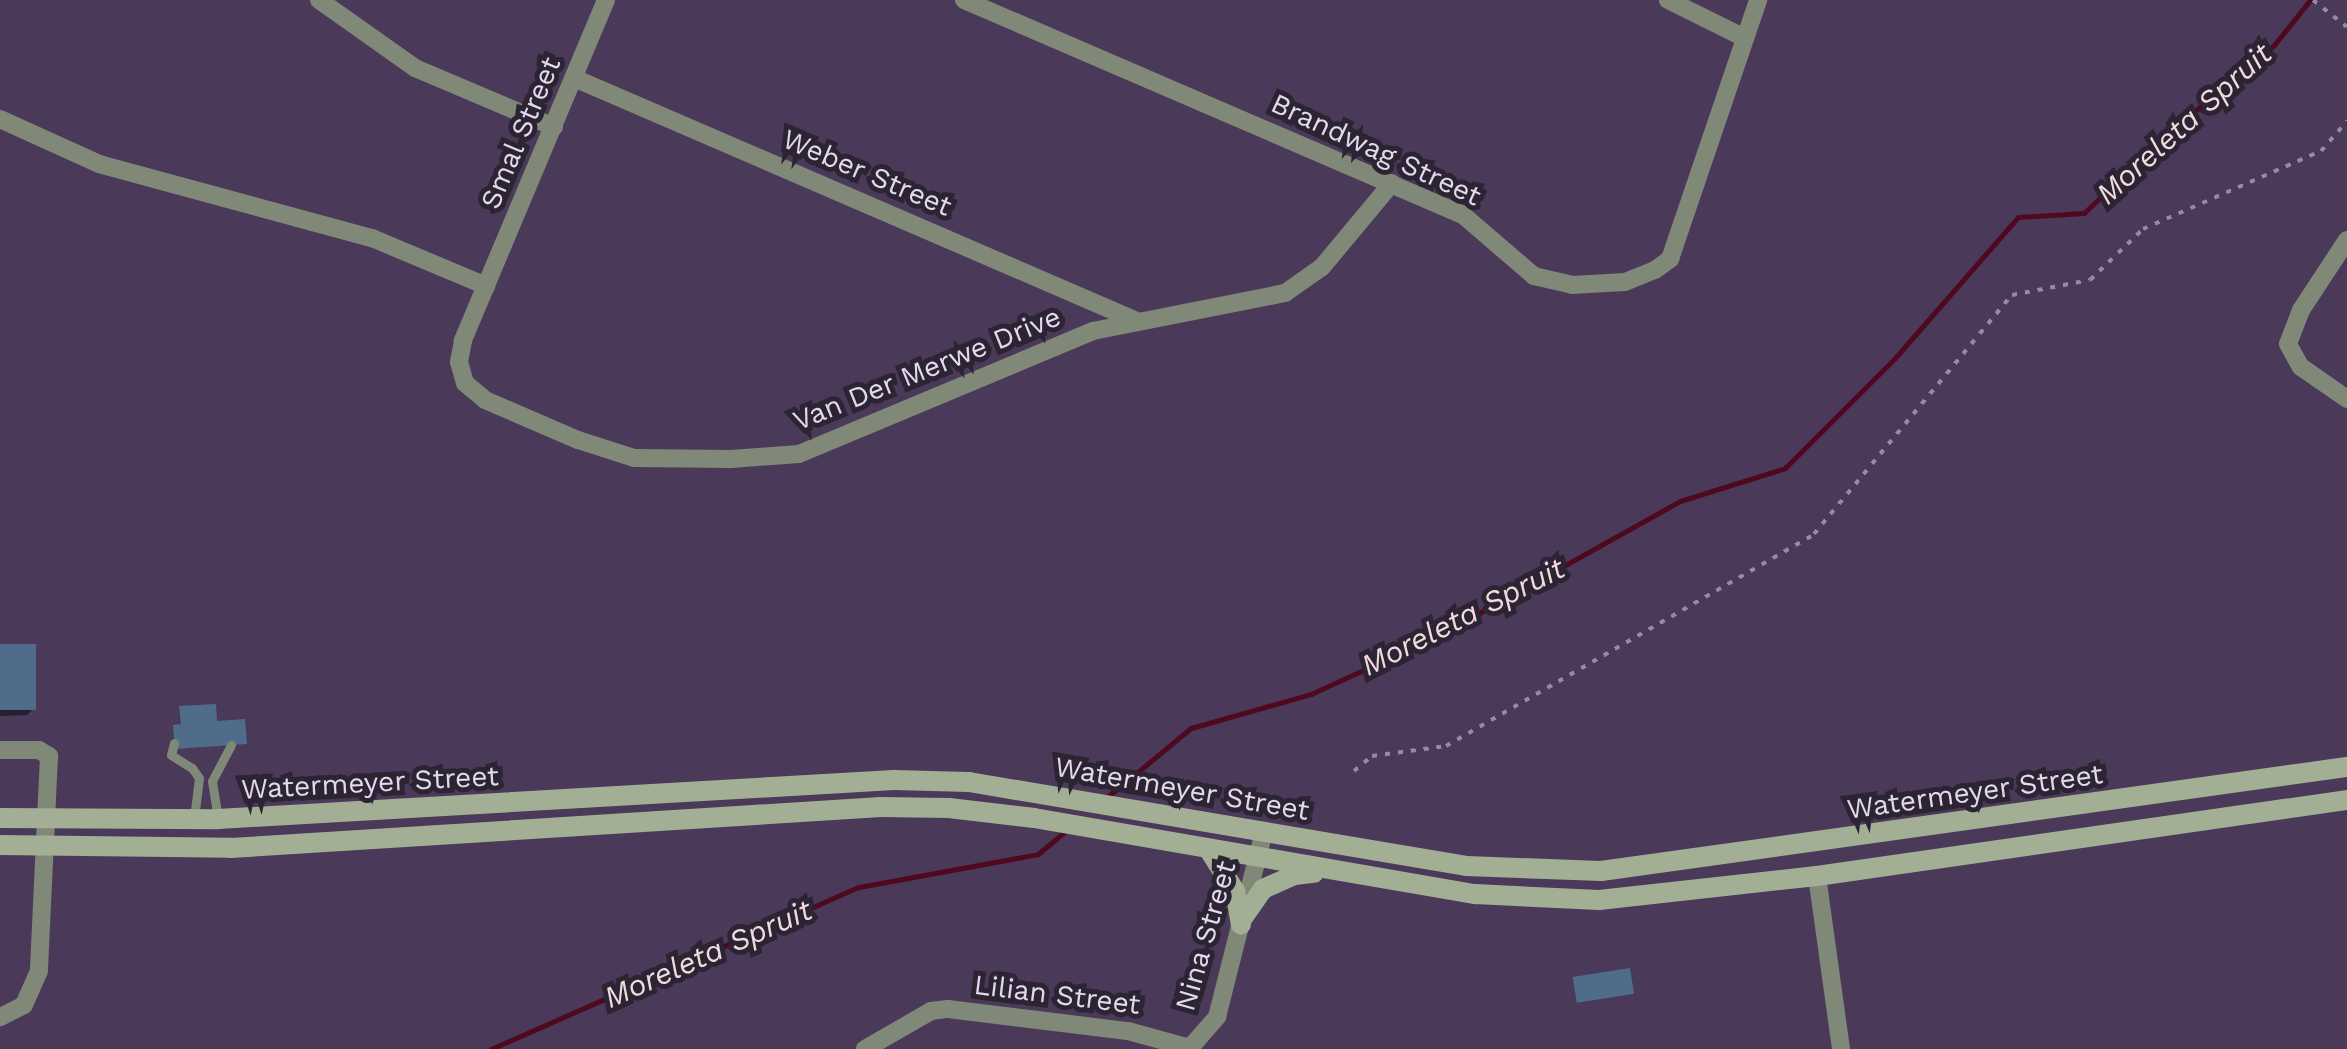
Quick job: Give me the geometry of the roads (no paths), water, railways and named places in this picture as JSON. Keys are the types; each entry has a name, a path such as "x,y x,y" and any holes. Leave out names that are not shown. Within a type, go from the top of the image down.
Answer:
{"main road":[{"name":"Watermeyer Street","path":"0,818 218,820 894,780 969,782 1466,866 1601,871 2347,767"},
{"name":"Watermeyer Street","path":"0,845 231,848 881,807 949,808 1034,818 1476,894 1600,900 1816,876 2347,800"},
{"path":"1209,850 1235,891 1242,923"},
{"path":"1242,923 1263,889 1279,880 1336,872"}],"street":[{"path":"319,0 416,68 554,127"},
{"name":"Smal Street","path":"486,286 606,0"},
{"name":"Brandwag Street","path":"964,0 1007,10 1463,214 1537,278 1572,285 1608,284 1647,274 1670,259 1758,0"},
{"path":"1668,0 1745,38"},
{"name":"Weber Street","path":"574,78 1137,320"},
{"path":"0,119 98,164 372,238 486,286"},
{"name":"Van Der Merwe Drive","path":"486,286 460,354 461,373 470,389 485,400 578,440 652,460 778,457 810,451 1070,339 1137,320 1268,298 1296,288 1322,267 1392,183"},
{"path":"2347,240 2301,310 2288,344 2301,367 2347,399"},
{"path":"0,750 48,753 36,989 20,1009 0,1017"},
{"name":"Nina Street","path":"1189,1049 1217,1016 1264,831"},
{"path":"1816,876 1842,1049"},
{"name":"Lilian Street","path":"865,1049 931,1012 948,1009 1128,1031 1189,1049"}],"lane":[{"path":"174,743 170,750 174,759 192,768 200,778 194,820"},
{"path":"218,820 212,781 231,745"}],"waterway":[{"name":"Moreleta Spruit","path":"1106,798 1191,728 1311,694 1442,634 1680,501 1785,468 1895,358 2018,217 2084,213 2160,140 2274,45 2310,0"},
{"name":"Moreleta Spruit","path":"491,1049 859,887 1038,854 1067,830"}]}
